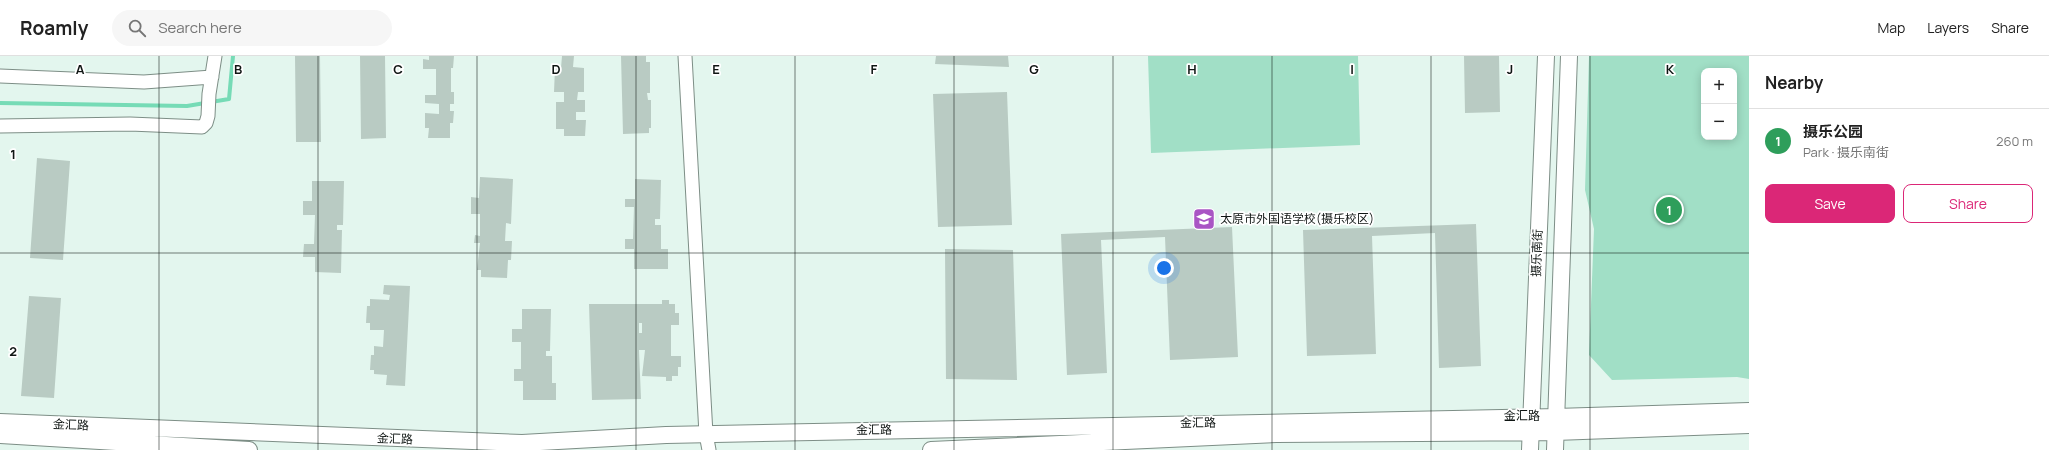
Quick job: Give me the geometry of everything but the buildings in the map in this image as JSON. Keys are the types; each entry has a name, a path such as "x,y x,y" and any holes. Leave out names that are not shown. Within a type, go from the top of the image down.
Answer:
{"street":[{"path":"0,126 130,124 202,127 206,123 208,116 209,94 215,56"},
{"path":"685,56 709,450"},
{"name":"摄乐南街","path":"1530,450 1546,56"},
{"name":"摄乐南街","path":"1555,450 1569,56"},
{"path":"0,76 144,82 212,77"},
{"name":"金汇路","path":"1556,424 1749,411"},
{"name":"金汇路","path":"0,422 522,443 707,434 1530,424 1749,426"},
{"name":"金汇路","path":"931,450 1530,424"},
{"name":"金汇路","path":"0,435 249,450"}],"green space":[{"path":"1148,56 1358,56 1360,145 1151,153"},
{"path":"1589,56 1749,56 1749,379 1737,377 1612,380 1589,355 1594,229 1585,190"}],"waterway":[{"path":"0,103 187,106 229,99 233,56"}],"place":[{"name":"摄乐公园","path":"1669,210"},
{"name":"太原市外国语学校(摄乐校区)","path":"1204,219"}]}
